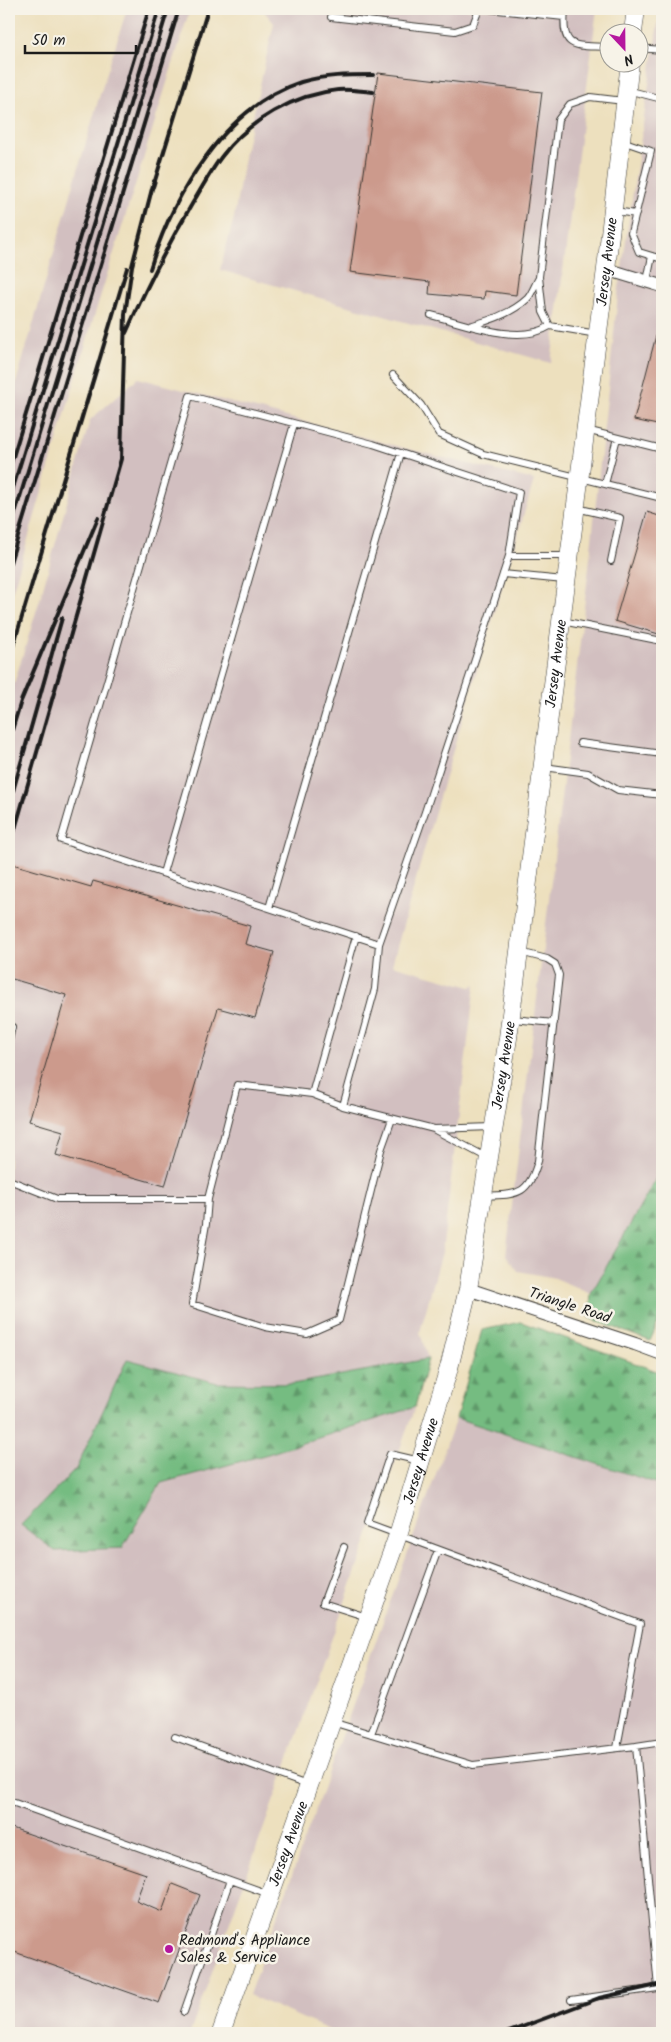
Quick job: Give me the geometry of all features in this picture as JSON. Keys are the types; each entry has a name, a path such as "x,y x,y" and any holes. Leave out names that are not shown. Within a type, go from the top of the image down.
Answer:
{"street":[{"path":"634,22 636,9"},
{"name":"Jersey Avenue","path":"221,2033 398,1535 449,1368 468,1289 484,1196 519,952 606,269 629,72"},
{"path":"606,269 662,286"},
{"name":"Triangle Road","path":"468,1289 662,1354"}],"lane":[{"path":"331,17 455,31 472,25 479,9"},
{"path":"489,9 564,17"},
{"path":"565,9 564,32 568,41 574,44 598,45"},
{"path":"648,49 662,50"},
{"path":"550,326 543,312 540,277 558,120 570,104 590,97 626,95 662,99"},
{"path":"621,141 651,151 631,234 639,252 662,259"},
{"path":"612,211 636,214"},
{"path":"647,282 652,256"},
{"path":"471,325 487,321 507,312 528,298 540,277"},
{"path":"431,315 471,325 494,334 542,332 550,326 597,334"},
{"path":"393,375 421,405 439,434 482,454 662,498"},
{"path":"343,1106 375,989 379,944 425,812 509,556 519,492 400,453 190,396 61,840 379,944"},
{"path":"163,873 294,424"},
{"path":"585,429 662,449"},
{"path":"605,484 617,438"},
{"path":"269,908 400,453"},
{"path":"575,508 620,518 611,561"},
{"path":"509,556 569,556"},
{"path":"503,574 566,580"},
{"path":"561,621 662,641"},
{"path":"580,743 662,754"},
{"path":"542,766 588,773 618,790 662,794"},
{"path":"312,1094 356,936"},
{"path":"484,1196 514,1194 522,1190 533,1180 538,1162 559,975 554,964 547,958 519,952"},
{"path":"510,1019 554,1023"},
{"path":"9,1040 12,1027"},
{"path":"392,1119 382,1150 339,1320 307,1334 265,1327 192,1304 206,1224 208,1199 237,1086 312,1094 343,1106 434,1129 489,1159"},
{"path":"434,1129 494,1127"},
{"path":"9,1180 57,1199 208,1199"},
{"path":"420,1461 390,1454 367,1523 640,1624 617,1748"},
{"path":"344,1547 323,1603 368,1617"},
{"path":"371,1734 438,1550"},
{"path":"330,1722 473,1765 662,1742"},
{"path":"175,1737 308,1786"},
{"path":"571,2000 660,1988 636,1746"},
{"path":"9,1801 270,1894"},
{"path":"184,2012 230,1880"}],"shaded area":[{"path":"127,9 190,9 92,323 9,603 9,407 98,101"},
{"path":"262,9 597,9 551,363 220,270 234,218 245,152 274,23"},
{"path":"660,9 662,9 662,1168 591,1294 555,1278 518,1271 506,1255 589,567 618,295"},
{"path":"138,378 534,480 437,804 392,965 471,987 475,984 442,1252 420,1332 428,1359 293,1384 217,1383 127,1359 76,1469 21,1525 122,1548 161,1483 268,1454 415,1407 190,2033 9,2033 9,700 40,599 90,420"},
{"path":"456,1418 662,1485 662,2033 336,2033 249,1995"}],"green space":[{"path":"662,1168 662,1314 650,1341 589,1318 591,1294"},
{"path":"521,1322 662,1373 662,1485 456,1418 482,1330"},
{"path":"127,1359 217,1383 293,1384 428,1359 415,1407 268,1454 161,1483 122,1548 55,1551 21,1525 76,1469"}],"building":[{"path":"378,73 542,92 516,295 485,291 484,299 429,294 430,282 350,272"},
{"path":"659,324 662,324 662,426 634,420"},
{"path":"647,512 662,517 662,635 615,621"},
{"path":"9,863 91,887 93,881 250,926 245,944 274,952 255,1018 218,1008 165,1186 56,1155 63,1131 29,1121 66,995 9,978"},
{"path":"9,1827 146,1874 136,1901 162,1912 172,1884 200,1895 159,2003 9,1950"}],"railway":[{"path":"9,470 149,9"},
{"path":"9,501 159,9"},
{"path":"9,533 168,9"},
{"path":"9,566 179,9"},
{"path":"153,187 208,9"},
{"path":"150,269 172,213 187,185 225,133 248,112 273,94 301,82 346,75 373,75"},
{"path":"126,333 157,267 214,167 245,131 274,111 305,97 338,90 373,92"},
{"path":"9,850 121,459 125,314 132,266 154,181"},
{"path":"9,660 127,268"},
{"path":"9,740 21,701 98,518"},
{"path":"9,805 62,618"},
{"path":"506,2033 599,1998 662,1984"}],"place":[{"name":"Redmond's Appliance Sales & Service","path":"169,1949"}]}
